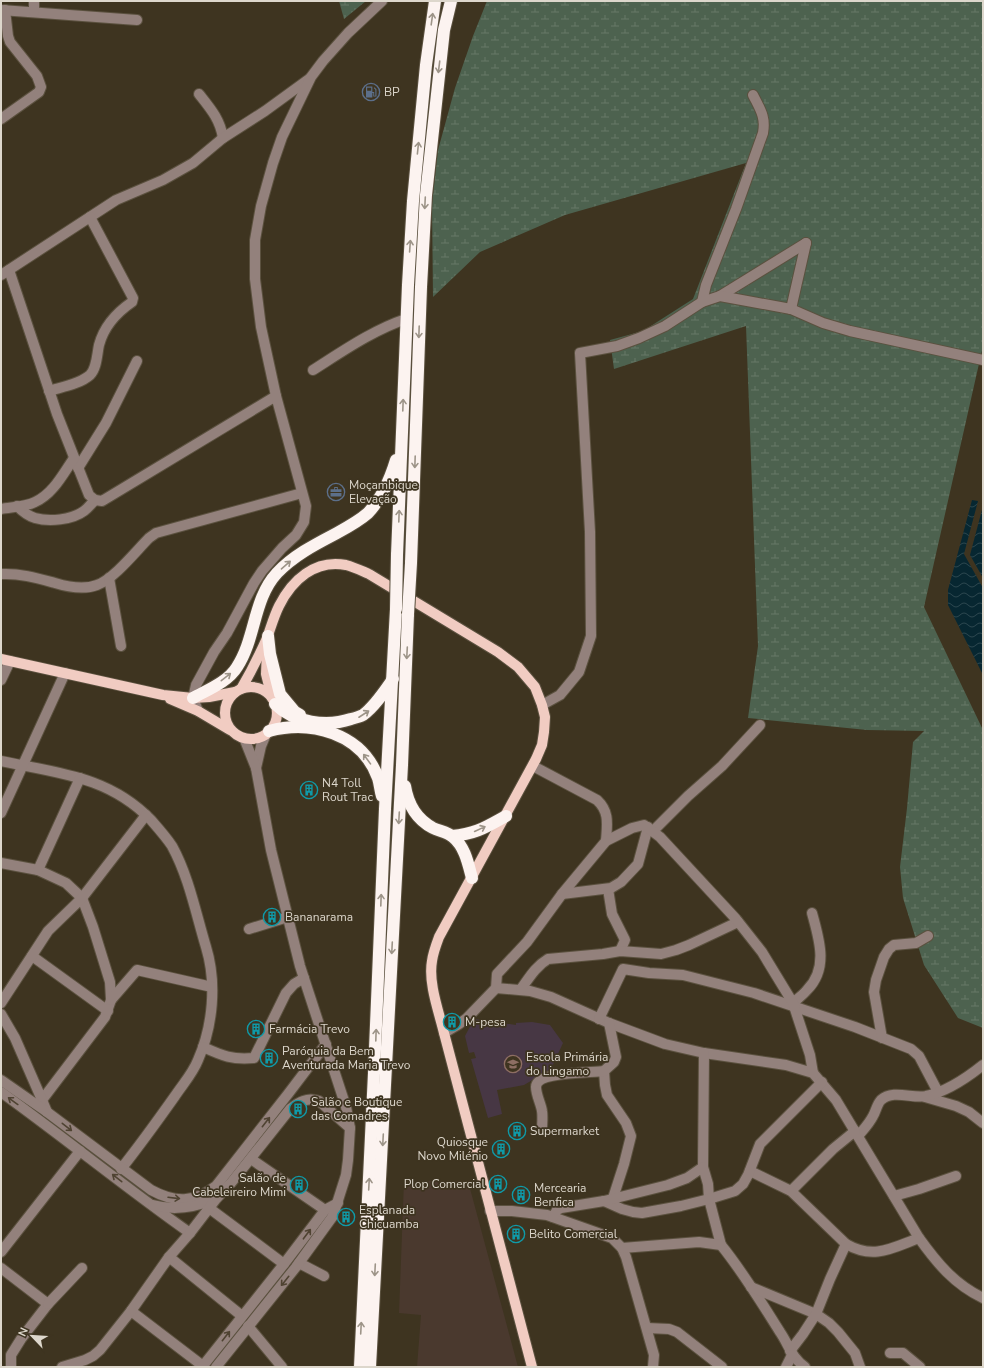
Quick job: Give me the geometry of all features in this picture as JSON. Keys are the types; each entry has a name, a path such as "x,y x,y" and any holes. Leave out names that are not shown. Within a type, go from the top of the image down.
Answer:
{"highway":[{"path":"360,1367 385,809 393,679 406,319 416,167 426,65 435,1"},
{"path":"370,1367 402,765 426,195 444,30 451,1"},
{"path":"193,698 226,678 237,668 244,653 267,586 278,572 298,554 349,526 367,513 382,495 402,444"},
{"path":"268,636 270,654 280,694 295,712 315,722"},
{"path":"274,701 281,710 288,714 315,722 328,724 341,722 361,717 370,709 393,679"},
{"path":"268,732 284,727 320,729 331,732 348,741 359,749 378,778 385,809"},
{"path":"402,765 407,799 416,815 433,828 452,836 467,835 506,816"},
{"path":"452,836 465,852 472,878"}],"main road":[{"path":"234,732 226,722 225,709 227,702 238,691 254,668 279,606 297,581 307,571 331,564 346,565 369,574 503,655 518,667 535,687 545,717 542,745 533,766 439,937 431,963 433,986 444,1033 532,1367"},
{"path":"163,695 198,711 244,738 252,739 260,737 268,732 274,725 276,718 274,701 266,674 268,636"},
{"path":"5,660 163,695 193,698 209,697 254,687 261,689 274,701"}],"street":[{"path":"34,1 34,12"},
{"path":"198,711 193,698 196,685 214,652 227,633 254,583 262,571 282,548 296,535 304,522 306,506 276,396 260,327 255,279 255,240 261,206 282,137 310,78 348,33 382,1"},
{"path":"1,119 39,92 41,87 37,76 10,42 3,10 137,20"},
{"path":"276,396 102,501 95,500 89,495 74,458 5,272 116,200 163,180 193,163 223,138 265,111 310,78"},
{"path":"199,94 216,115 220,124 223,138"},
{"path":"702,302 706,285 764,133 765,123 762,112 753,95"},
{"path":"49,391 86,378 91,374 102,335 108,323 120,310 133,300 120,272 90,217"},
{"path":"542,705 560,695 579,672 591,636 590,532 580,353 617,346 665,326 702,302 720,296 806,243 791,309"},
{"path":"720,296 791,309 823,323 850,331 983,360"},
{"path":"313,370 339,353 388,325 406,319"},
{"path":"78,468 106,423 137,361"},
{"path":"1,509 34,503 45,497 57,484 74,458"},
{"path":"1,574 14,573 62,585 81,588 96,586 110,578 149,538 156,533 302,493"},
{"path":"17,506 25,513 35,518 48,520 71,517 83,512 95,500"},
{"path":"110,578 121,646"},
{"path":"1,680 5,660"},
{"path":"1,813 65,673"},
{"path":"562,894 608,889 622,882 638,864 650,829 722,766 760,725"},
{"path":"256,768 261,746 268,732"},
{"path":"216,1367 299,1263 333,1216 346,1175 350,1128 346,1107 304,978 271,850 256,768 244,738"},
{"path":"1,761 55,771 103,786 119,794 146,815 172,846 184,875 209,957 212,987 212,1011 208,1032 198,1061 154,1126 121,1169"},
{"path":"533,766 602,804 607,817 606,841"},
{"path":"38,870 80,778"},
{"path":"1,1003 48,932 82,898 146,815"},
{"path":"444,1033 467,1018 496,988 497,974 527,942 562,894 606,841 632,828 644,825 660,836 738,922 762,952 793,1005 810,1055 813,1073"},
{"path":"1,863 38,870 66,883 82,898 93,927 110,982 111,1000 105,1017 42,1100"},
{"path":"608,889 612,914 625,940 620,951"},
{"path":"793,1005 808,990 816,977 821,962 821,947 812,913"},
{"path":"249,929 288,918"},
{"path":"521,989 532,973 548,959 620,951 662,954 676,950 738,922"},
{"path":"882,1038 874,992 876,980 884,956 894,945 916,943 928,936"},
{"path":"32,956 108,1011"},
{"path":"542,1130 542,1112 536,1088 537,1083 550,1076 578,1072 604,1071 614,1062 616,1057 604,1021 622,971 626,969 649,973 683,975 754,993 793,1005 911,1049 916,1052 938,1092"},
{"path":"111,1000 137,970 212,987"},
{"path":"203,1047 226,1057 239,1059 254,1058 286,993 294,984 304,978"},
{"path":"496,988 521,989 551,997 604,1021 665,1044 704,1054 786,1065 813,1073 836,1100 919,1238 933,1258 953,1280 972,1293 983,1298"},
{"path":"1,1014 14,1038 47,1112"},
{"path":"1,1080 47,1112 121,1169 151,1190 163,1197 187,1199 200,1196 216,1186 326,1044"},
{"path":"704,1054 703,1167 721,1245 736,1263 783,1337 791,1353 804,1367"},
{"path":"925,1097 971,1075 983,1065"},
{"path":"604,1071 607,1095 626,1123 631,1136 624,1164 608,1200"},
{"path":"608,1200 622,1209 642,1213 681,1206 735,1191 743,1184 750,1171 760,1144 822,1082"},
{"path":"1,1092 190,1233"},
{"path":"791,1191 833,1149 868,1124 882,1099 890,1096 905,1094 925,1097 956,1106 969,1112 983,1123"},
{"path":"62,1367 90,1363 131,1311 169,1258 216,1199 251,1159 290,1109 308,1099 319,1101 350,1128"},
{"path":"1,1252 80,1151"},
{"path":"251,1159 325,1210"},
{"path":"553,1217 557,1210 561,1208 608,1200 668,1185 687,1178 703,1167"},
{"path":"750,1171 791,1191 846,1244 855,1249 863,1252 889,1250 919,1238"},
{"path":"894,1196 956,1176"},
{"path":"148,1203 162,1207 182,1207 199,1206 216,1199"},
{"path":"131,1311 203,1366 325,1210 338,1203"},
{"path":"209,1208 284,1264"},
{"path":"490,1210 512,1210 553,1217 612,1238 622,1248 632,1275 654,1355 653,1367"},
{"path":"622,1248 699,1242 721,1245"},
{"path":"786,1367 791,1353 816,1314 846,1244"},
{"path":"169,1258 242,1316"},
{"path":"299,1263 324,1276"},
{"path":"1,1268 48,1304"},
{"path":"10,1367 11,1355 21,1340 48,1304 82,1268"},
{"path":"751,1287 816,1314 838,1332 855,1353 860,1367"},
{"path":"248,1326 282,1367"},
{"path":"647,1328 669,1329 677,1332 722,1367"},
{"path":"890,1354 903,1354 920,1367"}],"shaded area":[{"name":"Escola Primária do Lingamo","path":"474,1019 516,1025 516,1023 532,1022 550,1025 563,1043 551,1069 524,1085 497,1090 502,1114 488,1118 471,1059 476,1058 474,1052 469,1053 465,1036"},
{"path":"404,1181 468,1181 518,1367 417,1367 421,1315 399,1313"}],"green space":[{"path":"339,1 366,1 344,19"},
{"path":"487,1 983,1 983,346 924,607 983,730 983,1028 958,1018 924,965 903,898 900,867 913,742 924,731 867,730 748,718 758,646 746,326 614,369 610,340 643,331 693,299 746,163 565,215 480,252 433,297 432,204 438,150 455,88"}],"water":[{"path":"972,500 978,501 964,554 983,588 983,675 948,605 948,590"},
{"path":"983,506 983,578 970,555"}],"place":[{"name":"BP","path":"371,92"},
{"name":"Moçambique Elevação","path":"336,492"},
{"name":"N4 Toll Rout Trac","path":"309,790"},
{"name":"Bananarama","path":"272,917"},
{"name":"M-pesa","path":"452,1022"},
{"name":"Farmácia Trevo","path":"256,1029"},
{"name":"Paróquia da Bem Aventurada Maria Trevo","path":"269,1058"},
{"name":"Escola Primária do Lingamo","path":"513,1064"},
{"name":"Salão e Boutique das Comadres","path":"298,1109"},
{"name":"Supermarket","path":"517,1131"},
{"name":"Quiosque Novo Milénio","path":"501,1149"},
{"name":"Plop Comercial","path":"498,1184"},
{"name":"Salão de Cabeleireiro Mimi","path":"299,1185"},
{"name":"Mercearia Benfica","path":"521,1195"},
{"name":"Esplanada Chicuamba","path":"346,1217"},
{"name":"Belito Comercial","path":"516,1234"}]}
